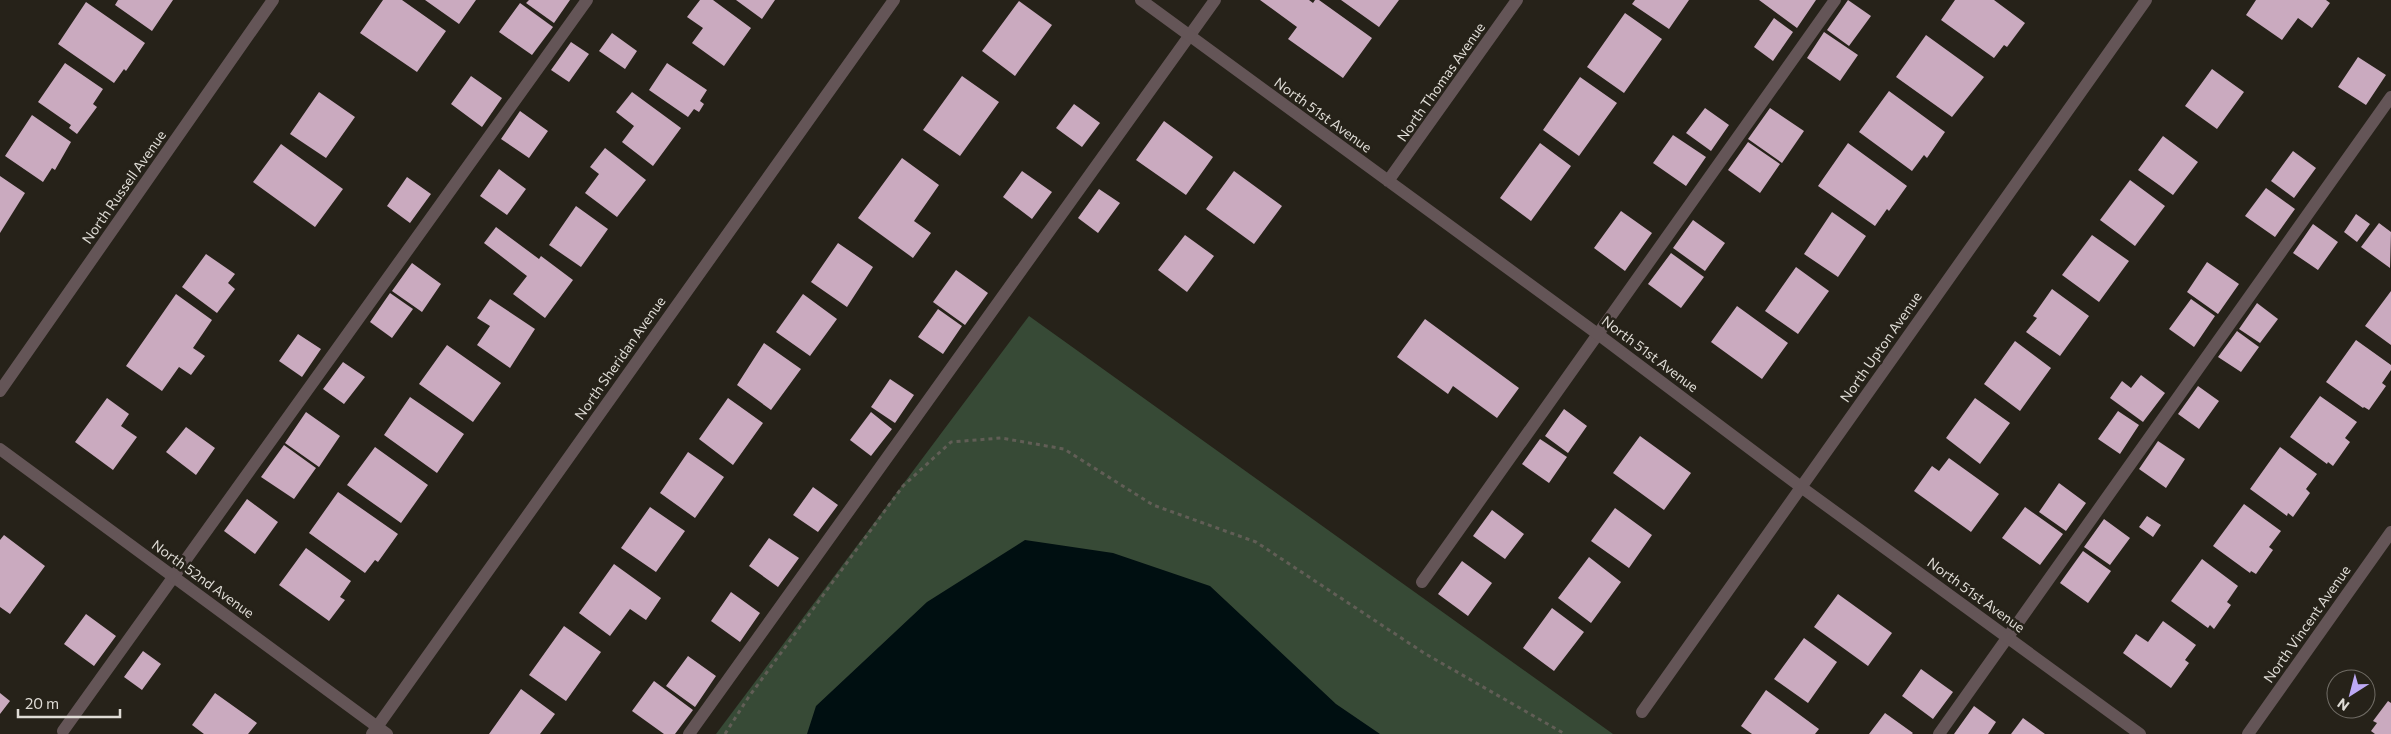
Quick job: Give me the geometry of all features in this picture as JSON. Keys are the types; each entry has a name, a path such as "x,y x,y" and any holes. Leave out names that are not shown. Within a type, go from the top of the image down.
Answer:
{"street":[{"name":"North Russell Avenue","path":"0,391 273,0"},
{"path":"63,731 587,0"},
{"name":"North Sheridan Avenue","path":"378,732 894,0"},
{"name":"North 51st Avenue","path":"1140,0 1599,335 1801,487 2140,734"},
{"path":"689,734 1215,0"},
{"name":"North Thomas Avenue","path":"1388,181 1517,0"},
{"path":"1422,582 1835,0"},
{"name":"North Upton Avenue","path":"1642,712 2146,0"},
{"path":"1939,734 2010,638 2391,98"},
{"name":"North 52nd Avenue","path":"0,450 175,577 378,732"},
{"name":"North Vincent Avenue","path":"2248,734 2391,532"}],"path":[{"path":"725,734 748,698 903,486 951,442 1001,438 1064,449 1153,504 1256,542 1424,653 1565,734"}],"green space":[{"path":"1029,316 1613,734 716,734"}],"shaded area":[{"path":"1025,540 1113,553 1210,586 1336,704 1380,734 807,734 816,706 927,602"}],"building":[{"path":"118,0 173,0 152,31 115,5"},
{"path":"383,0 402,0 446,31 417,72 360,33"},
{"path":"425,0 476,0 459,24"},
{"path":"529,0 570,0 554,23 526,3"},
{"path":"700,0 713,0 751,28 724,66 692,43 703,28 687,17"},
{"path":"736,0 775,0 762,19"},
{"path":"1260,0 1309,0 1313,3 1315,0 1319,0 1372,38 1343,78 1288,39 1297,27"},
{"path":"1341,0 1399,0 1379,27"},
{"path":"1635,0 1689,0 1669,29 1632,4"},
{"path":"1759,0 1816,0 1797,28"},
{"path":"1848,0 1871,16 1849,46 1827,30"},
{"path":"1955,0 1994,0 2025,23 2007,47 2004,45 1994,58 1941,20"},
{"path":"2256,0 2326,0 2330,3 2312,28 2298,18 2282,40 2246,15"},
{"path":"1019,1 1052,25 1015,76 982,51"},
{"path":"86,2 145,43 126,71 124,69 114,83 58,44"},
{"path":"520,3 553,27 532,55 499,32"},
{"path":"1625,13 1662,39 1624,93 1587,67"},
{"path":"1774,18 1793,32 1773,61 1754,47"},
{"path":"1824,32 1858,55 1840,81 1807,58"},
{"path":"612,33 637,51 625,69 599,51"},
{"path":"1926,35 1984,77 1952,117 1896,77"},
{"path":"571,42 589,54 569,82 551,70"},
{"path":"2358,57 2386,75 2366,105 2338,87"},
{"path":"65,63 103,89 93,104 97,107 77,134 69,128 71,125 38,102"},
{"path":"667,63 707,90 700,101 704,104 699,112 694,109 688,117 649,90"},
{"path":"2212,69 2244,92 2217,129 2185,106"},
{"path":"471,76 502,98 482,127 451,104"},
{"path":"962,76 999,102 960,156 923,130"},
{"path":"1580,77 1617,103 1579,156 1543,130"},
{"path":"1889,91 1945,132 1927,158 1924,155 1912,171 1859,132"},
{"path":"319,92 355,117 326,158 290,134"},
{"path":"632,92 681,128 653,166 622,142 634,126 616,112"},
{"path":"1074,104 1100,123 1082,147 1056,128"},
{"path":"1705,108 1729,125 1711,151 1686,133"},
{"path":"1770,108 1804,131 1782,163 1748,139"},
{"path":"520,111 548,131 529,158 501,139"},
{"path":"32,115 71,142 55,170 52,168 43,182 5,156"},
{"path":"1164,121 1213,157 1186,195 1136,160"},
{"path":"1673,135 1706,157 1686,186 1653,163"},
{"path":"2163,136 2198,162 2173,195 2138,170"},
{"path":"1748,142 1780,164 1760,193 1728,170"},
{"path":"1540,143 1571,166 1531,221 1500,198"},
{"path":"1848,143 1907,186 1889,211 1887,209 1875,226 1818,186"},
{"path":"281,144 343,189 315,227 253,182"},
{"path":"605,148 646,180 617,217 585,193 599,174 590,167"},
{"path":"2293,151 2316,168 2294,198 2271,181"},
{"path":"902,158 939,185 914,221 931,233 913,258 858,218"},
{"path":"499,169 526,189 507,215 480,196"},
{"path":"1022,171 1052,192 1032,219 1003,197"},
{"path":"1234,171 1282,206 1254,244 1206,209"},
{"path":"0,176 25,193 0,233"},
{"path":"407,177 431,194 410,223 387,206"},
{"path":"2130,180 2165,206 2135,246 2100,220"},
{"path":"2266,188 2295,209 2275,237 2245,216"},
{"path":"1099,189 1120,203 1098,233 1078,218"},
{"path":"576,206 608,229 581,267 549,245"},
{"path":"1621,211 1652,233 1625,271 1594,248"},
{"path":"1832,212 1866,236 1838,277 1804,254"},
{"path":"2356,214 2370,224 2357,242 2344,232"},
{"path":"1693,220 1725,243 1705,271 1673,248"},
{"path":"2379,223 2391,232 2390,268 2361,247"},
{"path":"2313,224 2338,242 2318,270 2293,253"},
{"path":"496,227 539,259 541,256 573,280 545,318 513,294 527,276 484,243"},
{"path":"1185,235 1214,256 1187,292 1158,270"},
{"path":"2092,235 2129,261 2099,302 2062,275"},
{"path":"838,243 873,267 847,307 811,282"},
{"path":"1671,253 1704,277 1681,308 1648,284"},
{"path":"206,254 235,274 228,283 235,289 217,313 182,287"},
{"path":"2207,262 2239,284 2218,314 2187,292"},
{"path":"412,263 441,284 422,312 392,291"},
{"path":"1796,267 1829,291 1798,334 1765,311"},
{"path":"956,270 988,293 965,325 933,302"},
{"path":"2052,289 2089,316 2060,356 2026,332 2037,318 2033,316"},
{"path":"2391,291 2391,345 2365,326"},
{"path":"390,293 413,309 392,338 370,322"},
{"path":"176,294 212,320 193,348 205,356 191,375 179,367 162,391 126,366"},
{"path":"803,294 837,319 810,356 776,332"},
{"path":"490,299 535,329 510,368 477,345 490,326 477,318"},
{"path":"2191,299 2215,316 2194,347 2169,329"},
{"path":"2257,303 2278,319 2260,343 2239,329"},
{"path":"1737,306 1788,343 1762,379 1711,342"},
{"path":"938,309 962,326 943,354 918,337"},
{"path":"1425,319 1519,388 1497,418 1453,386 1448,394 1397,357"},
{"path":"2237,331 2259,347 2241,372 2218,357"},
{"path":"298,334 321,349 302,377 279,361"},
{"path":"2356,340 2391,365 2391,370 2382,383 2386,386 2369,410 2363,408 2326,382"},
{"path":"2015,341 2051,368 2020,411 1984,384"},
{"path":"764,343 801,369 771,410 737,385"},
{"path":"447,345 501,383 473,422 419,384"},
{"path":"343,362 365,377 344,404 323,389"},
{"path":"2141,375 2165,393 2143,422 2110,398 2122,381 2131,388"},
{"path":"890,379 914,395 895,423 871,407"},
{"path":"2198,386 2219,401 2199,429 2178,414"},
{"path":"2320,396 2357,422 2345,438 2350,442 2333,466 2328,462 2327,464 2290,437"},
{"path":"410,397 464,434 437,473 384,435"},
{"path":"107,398 129,414 121,426 137,437 113,470 75,442"},
{"path":"728,398 763,423 733,465 699,439"},
{"path":"1975,398 2010,423 1980,464 1946,438"},
{"path":"1564,409 1587,426 1568,453 1545,436"},
{"path":"2118,411 2139,425 2120,454 2098,439"},
{"path":"306,412 340,436 319,467 285,443"},
{"path":"871,412 892,429 871,456 850,440"},
{"path":"186,427 215,448 196,475 166,452"},
{"path":"1640,436 1691,473 1664,510 1613,473"},
{"path":"1540,439 1567,457 1549,483 1522,464"},
{"path":"2158,441 2185,459 2166,488 2139,469"},
{"path":"284,445 316,468 294,499 261,477"},
{"path":"375,447 428,485 401,523 347,485"},
{"path":"2280,447 2317,474 2306,489 2310,493 2293,517 2288,513 2287,516 2250,489"},
{"path":"688,452 724,477 695,518 660,493"},
{"path":"1949,458 1999,494 1971,532 1914,491 1932,466 1939,471"},
{"path":"2059,483 2086,503 2066,531 2039,512"},
{"path":"813,487 838,505 818,532 793,515"},
{"path":"338,492 398,534 378,562 375,560 365,573 309,533"},
{"path":"247,499 278,522 255,554 224,531"},
{"path":"2244,504 2281,531 2269,547 2273,550 2256,574 2251,571 2250,573 2213,546"},
{"path":"650,507 685,531 656,572 621,548"},
{"path":"2025,507 2063,534 2040,565 2002,538"},
{"path":"1615,508 1652,535 1629,568 1591,541"},
{"path":"1492,510 1524,534 1505,559 1473,536"},
{"path":"2147,516 2161,525 2153,537 2139,527"},
{"path":"2104,519 2130,538 2110,565 2084,547"},
{"path":"4,535 45,566 10,614 0,607 0,540"},
{"path":"769,538 799,558 778,587 749,566"},
{"path":"306,548 351,581 340,597 345,600 329,621 279,585"},
{"path":"2083,551 2111,571 2088,603 2060,583"},
{"path":"1589,557 1621,582 1591,623 1558,598"},
{"path":"2202,559 2238,586 2227,602 2231,605 2214,629 2210,625 2208,628 2171,601"},
{"path":"1462,561 1492,583 1468,616 1438,594"},
{"path":"614,564 661,598 646,620 630,609 610,636 579,613"},
{"path":"731,592 760,613 740,642 711,621"},
{"path":"1838,594 1892,633 1868,666 1814,627"},
{"path":"1552,608 1584,632 1554,671 1523,648"},
{"path":"86,614 116,636 94,666 64,644"},
{"path":"2163,621 2196,645 2185,660 2189,663 2171,688 2123,653 2136,634 2148,642"},
{"path":"564,626 601,652 566,701 529,675"},
{"path":"1804,638 1837,662 1808,703 1774,679"},
{"path":"143,651 161,664 142,690 124,677"},
{"path":"688,656 716,676 695,707 666,686"},
{"path":"1921,669 1953,692 1933,719 1902,696"},
{"path":"654,681 693,710 675,734 664,734 632,711"},
{"path":"521,689 555,714 540,734 489,734"},
{"path":"1766,690 1819,729 1815,734 1752,734 1741,726"},
{"path":"0,693 10,701 0,714"},
{"path":"215,693 257,723 248,734 204,734 192,725"},
{"path":"2388,701 2391,703 2391,734 2375,734 2371,731 2377,723 2373,721"},
{"path":"1974,706 1996,722 1988,734 1954,734"},
{"path":"1885,713 1913,733 1869,734"},
{"path":"2023,718 2045,734 2011,734"}]}
